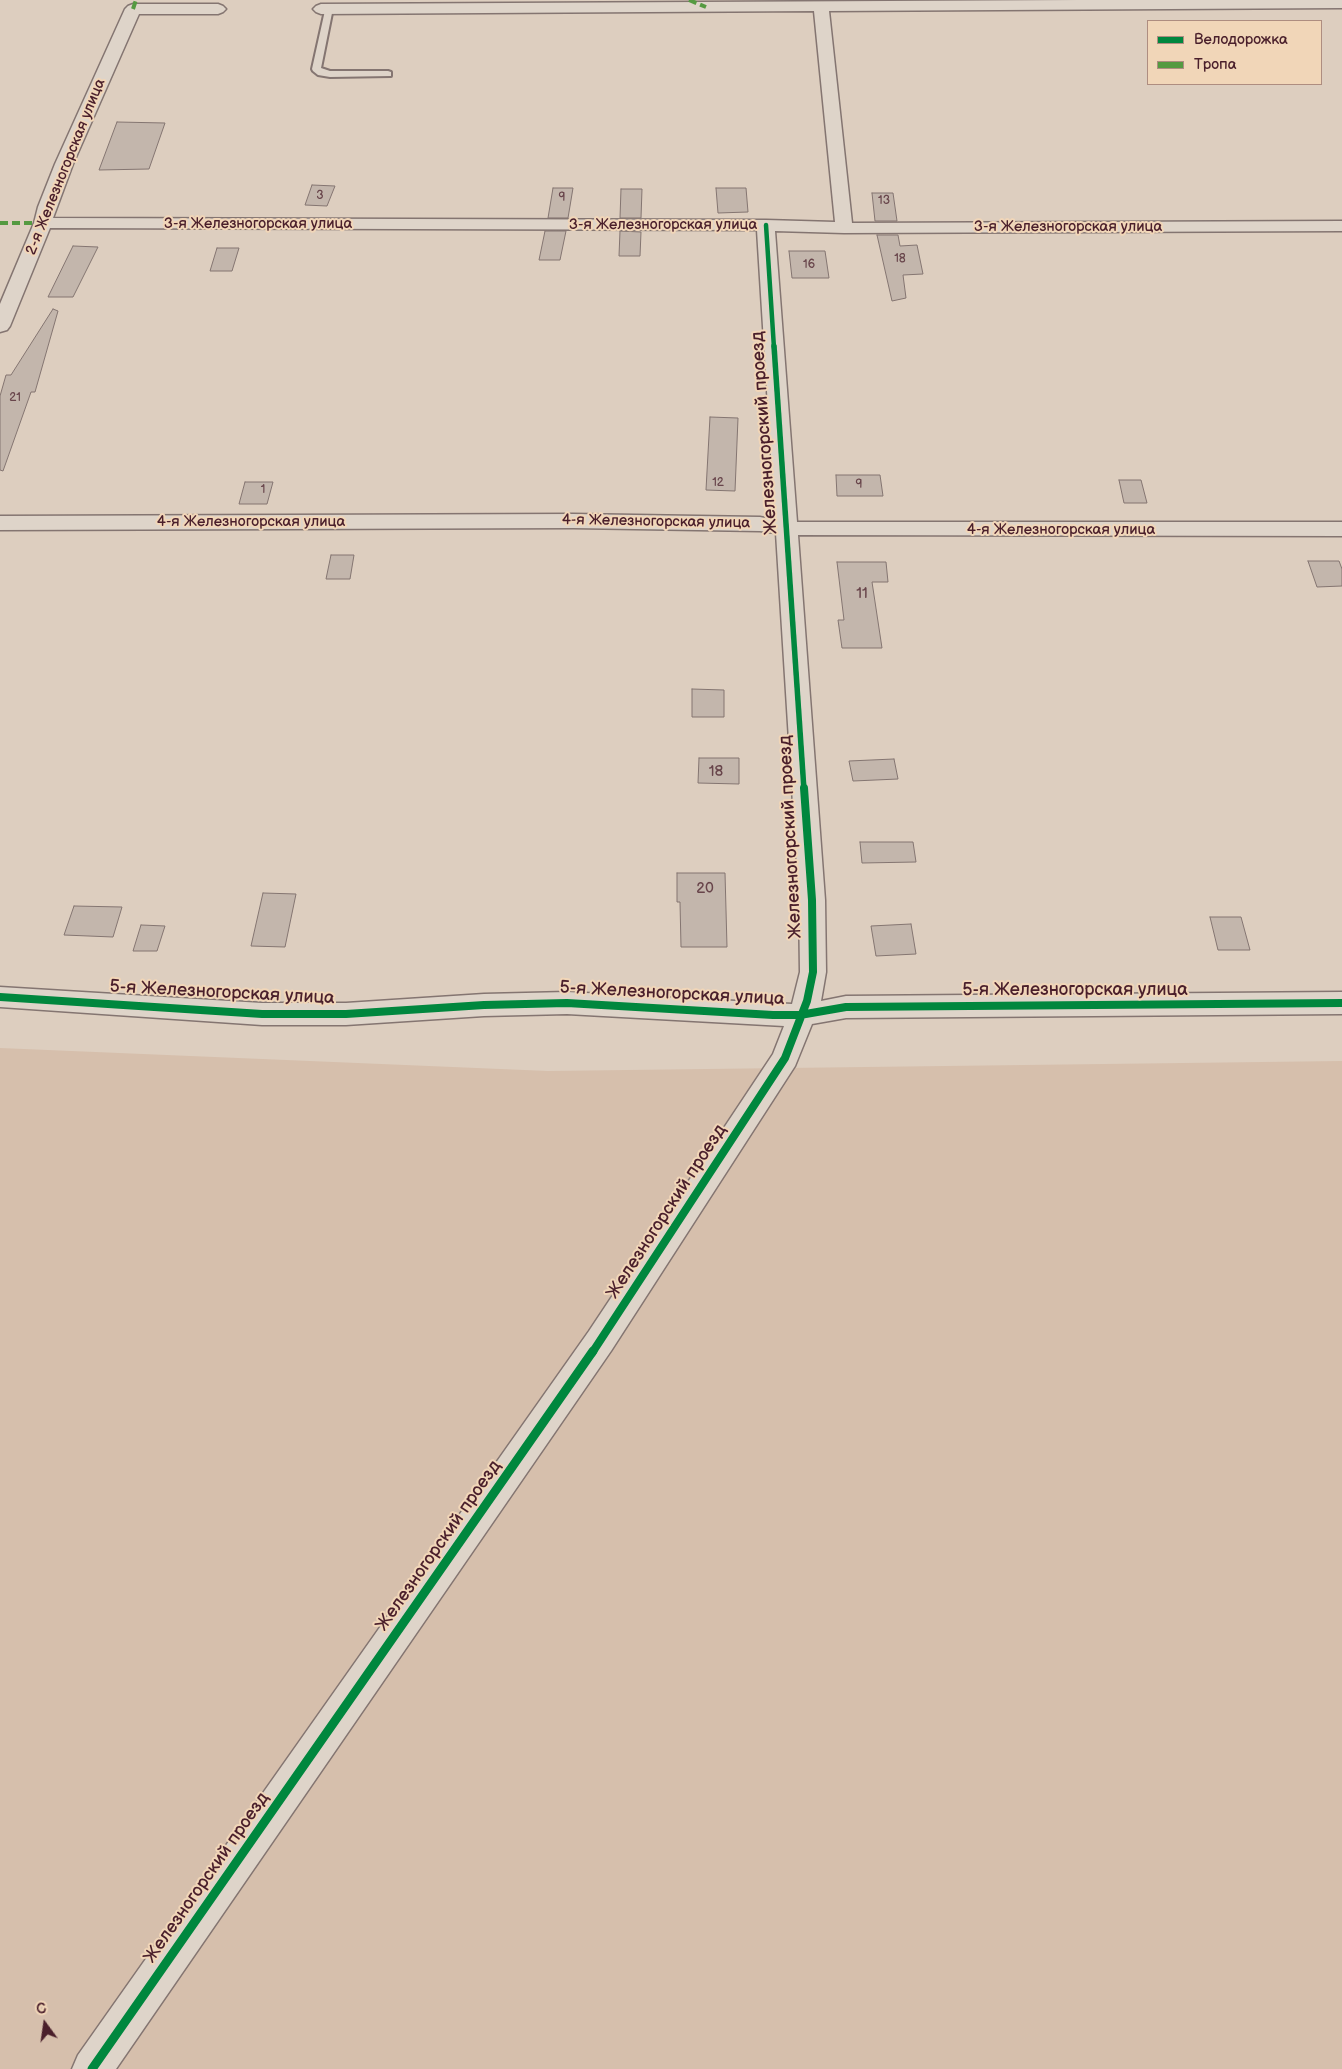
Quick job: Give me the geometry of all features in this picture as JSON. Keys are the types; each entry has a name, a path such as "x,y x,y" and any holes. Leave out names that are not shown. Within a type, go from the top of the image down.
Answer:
{"street":[{"path":"325,8 1342,3"},
{"path":"821,6 844,228"},
{"name":"2-я Железногорская улица","path":"0,326 43,223 47,207 64,164 133,9 218,9"},
{"name":"3-я Железногорская улица","path":"43,223 766,225 844,228 1342,226"},
{"name":"Железногорский проезд","path":"92,2069 600,1341 785,1058 807,1001 813,972 812,900 766,225"},
{"name":"4-я Железногорская улица","path":"0,523 573,521 760,524 786,528 823,530 1342,529"},
{"name":"5-я Железногорская улица","path":"0,997 262,1014 346,1014 484,1005 567,1003 773,1015 800,1015 846,1007 1342,1003"}],"lane":[{"path":"325,8 316,69 321,73 330,74 388,74"}],"shaded area":[{"path":"0,1048 548,1071 1342,1061 1342,2069 0,2069"}],"building":[{"path":"117,122 165,123 149,169 99,170"},
{"path":"312,185 335,186 327,206 305,205"},
{"path":"553,188 573,188 568,218 548,218"},
{"path":"716,188 746,188 748,212 718,213"},
{"path":"621,189 642,189 641,218 620,218"},
{"path":"872,193 893,193 897,221 875,221"},
{"path":"545,231 566,231 560,260 539,260"},
{"path":"620,231 641,232 640,256 619,256"},
{"path":"877,235 898,235 900,246 917,245 923,274 903,275 906,298 892,301"},
{"path":"73,246 98,247 73,297 48,297"},
{"path":"217,248 239,248 232,271 210,271"},
{"path":"789,251 825,251 829,278 792,278"},
{"path":"53,309 58,311 35,392 31,392 3,471 0,470 0,396 6,375 11,375"},
{"path":"710,417 738,418 735,491 706,490"},
{"path":"836,475 880,475 883,496 837,496"},
{"path":"1119,480 1141,480 1147,503 1124,503"},
{"path":"245,482 273,482 267,504 239,504"},
{"path":"331,555 354,555 350,579 326,579"},
{"path":"1308,561 1339,561 1342,569 1342,586 1317,587"},
{"path":"837,562 886,562 888,582 872,582 882,648 842,648 838,620 844,620"},
{"path":"692,689 724,690 724,717 692,717"},
{"path":"699,758 739,758 739,784 698,783"},
{"path":"894,759 898,779 853,781 849,761"},
{"path":"860,842 913,842 916,862 862,863"},
{"path":"677,873 725,873 727,947 681,947 680,902 677,902"},
{"path":"263,893 296,894 285,947 251,946"},
{"path":"74,906 122,907 113,937 64,935"},
{"path":"1210,917 1241,917 1250,950 1218,950"},
{"path":"911,924 916,954 876,956 871,926"},
{"path":"141,925 165,926 157,951 133,951"}],"marked path":[{"path":"133,9 136,0"},
{"path":"689,0 706,7"},
{"path":"0,223 43,223"}],"cycle path":[{"path":"92,2069 600,1341 785,1058 807,1001 813,972 812,900 766,225"},
{"path":"0,997 262,1014 346,1014 484,1005 567,1003 773,1015 800,1015 846,1007 1342,1003"}]}
